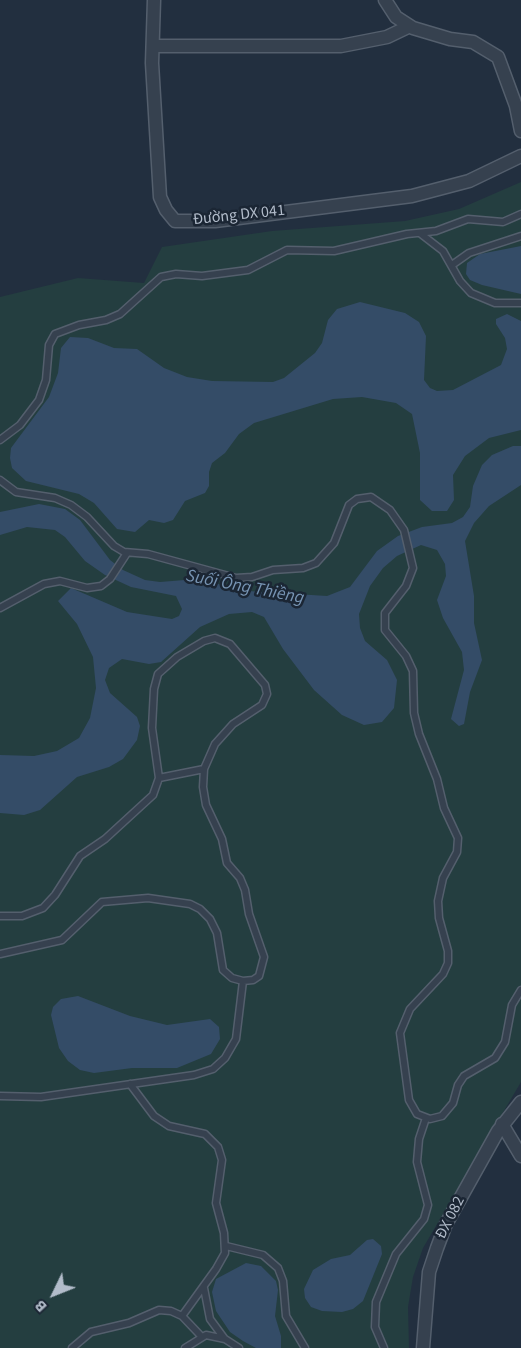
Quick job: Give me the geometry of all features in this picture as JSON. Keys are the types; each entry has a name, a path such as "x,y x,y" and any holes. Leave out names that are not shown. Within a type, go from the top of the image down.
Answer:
{"street":[{"name":"Đường DX 041","path":"154,0 153,107 160,197 166,210 175,221 215,221 412,196 469,181 521,156"},
{"path":"385,0 396,17 410,26 450,39 473,42 498,57 516,105 521,130"},
{"path":"153,46 340,46 387,37 410,26"},
{"name":"ĐX 082","path":"423,1348 429,1272 446,1224 502,1124 521,1102"},
{"path":"502,1124 521,1156"}],"lane":[{"path":"0,440 20,425 39,400 46,380 49,345 55,334 71,327 120,314 161,277 176,274 202,276 248,270 287,250 327,252 441,230 468,219 508,221 521,214"},
{"path":"417,233 437,244 460,281 479,298 495,303 521,303"},
{"path":"452,265 469,253 521,236"},
{"path":"0,480 16,492 55,498 71,505 87,516 114,546 127,553 148,554 236,578 252,577 280,569 303,568 326,555 339,535 349,505 357,499 366,497 384,505 404,530 410,549 412,574 406,586 388,607 384,624 387,635 406,656 413,671 414,713 419,735 437,779 444,808 458,838 457,852 443,878 438,901 439,918 448,951 448,963 444,974 410,1010 400,1033 409,1100 417,1114 435,1119 445,1113 453,1103 458,1085 464,1076 490,1062 500,1053 505,1042 514,1000 521,990"},
{"path":"0,608 44,584 68,582 92,588 101,586 110,579 127,553"},
{"path":"0,916 22,916 43,908 55,895 74,862 149,799 156,790 159,778 152,738 156,679 177,657 204,641 215,638 226,641 234,647 265,685 267,694 262,705 233,724 220,737 210,752 204,769 203,787 206,805 222,839 227,862 243,884 249,914 264,957 259,976 253,980 243,981 232,978 223,970 217,933 205,913 190,904 148,898 102,902 62,940 0,954"},
{"path":"159,778 204,769"},
{"path":"0,1096 41,1097 204,1074 220,1064 236,1039 243,981"},
{"path":"130,1084 140,1101 162,1122 176,1128 205,1134 218,1148 223,1166 217,1212 224,1233 225,1246 221,1262 182,1316"},
{"path":"384,1348 375,1326 376,1302 396,1254 423,1219 428,1205 417,1162 419,1139 426,1118"},
{"path":"225,1246 263,1256 278,1268 283,1281 286,1316 305,1348"},
{"path":"204,1287 205,1303 210,1319 225,1339 239,1348"},
{"path":"72,1348 91,1332 129,1323 153,1311 165,1310 182,1316 201,1336 225,1339"},
{"path":"185,1348 201,1336"}],"green space":[{"path":"521,182 521,1082 423,1248 413,1277 408,1307 409,1348 0,1348 0,297 78,278 144,283 162,247 272,231 405,221 459,209"}],"water":[{"path":"521,246 521,294 482,285 470,280 466,274 467,263 480,254"},
{"path":"360,302 405,313 419,322 426,336 424,380 430,388 437,391 453,390 501,365 507,349 505,338 496,324 496,319 507,314 521,321 521,430 489,438 465,456 453,475 454,500 447,511 432,511 420,500 420,453 412,414 396,403 362,397 333,399 254,423 239,434 225,453 212,463 209,472 209,486 205,493 185,501 173,520 164,523 149,520 135,532 117,529 94,503 79,494 26,481 12,468 11,448 49,397 58,373 61,348 70,337 88,338 114,348 137,349 164,368 187,377 212,381 273,382 284,378 315,353 322,343 328,320 337,309"},
{"path":"513,446 521,446 521,485 489,506 474,523 465,541 474,596 474,623 482,660 470,692 464,724 459,726 451,719 464,670 462,652 443,618 437,600 446,576 445,564 437,550 421,545 397,556 383,568 370,586 359,614 360,628 365,641 387,660 397,680 394,708 382,722 364,725 342,715 314,690 283,649 264,617 252,612 229,614 200,627 161,662 149,664 122,659 109,668 105,680 110,693 137,717 140,726 137,740 123,759 109,767 77,777 40,810 24,815 0,813 0,755 34,756 57,751 79,738 90,718 96,688 93,657 77,624 58,601 71,588 127,612 172,619 179,616 182,609 176,596 131,587 105,575 85,561 65,537 55,530 27,527 0,535 0,512 39,504 65,509 80,520 110,560 123,570 145,580 160,582 197,579 248,591 327,596 350,587 377,551 398,536 422,527 452,523 463,517 470,507 473,486 482,465 492,455"},
{"path":"78,996 130,1016 167,1025 210,1019 219,1027 220,1039 211,1054 177,1068 132,1068 94,1073 80,1070 68,1061 59,1048 51,1015 53,1007 61,999"},
{"path":"373,1239 381,1246 382,1254 363,1301 353,1309 342,1312 322,1311 311,1307 305,1298 304,1289 313,1270 331,1259 350,1255 367,1240"},
{"path":"246,1263 261,1266 276,1281 278,1290 275,1316 281,1336 281,1348 256,1348 243,1341 230,1332 216,1311 212,1292 216,1279"}],"water label":[{"name":"Suối Ông Thiềng","path":"245,588"}]}
